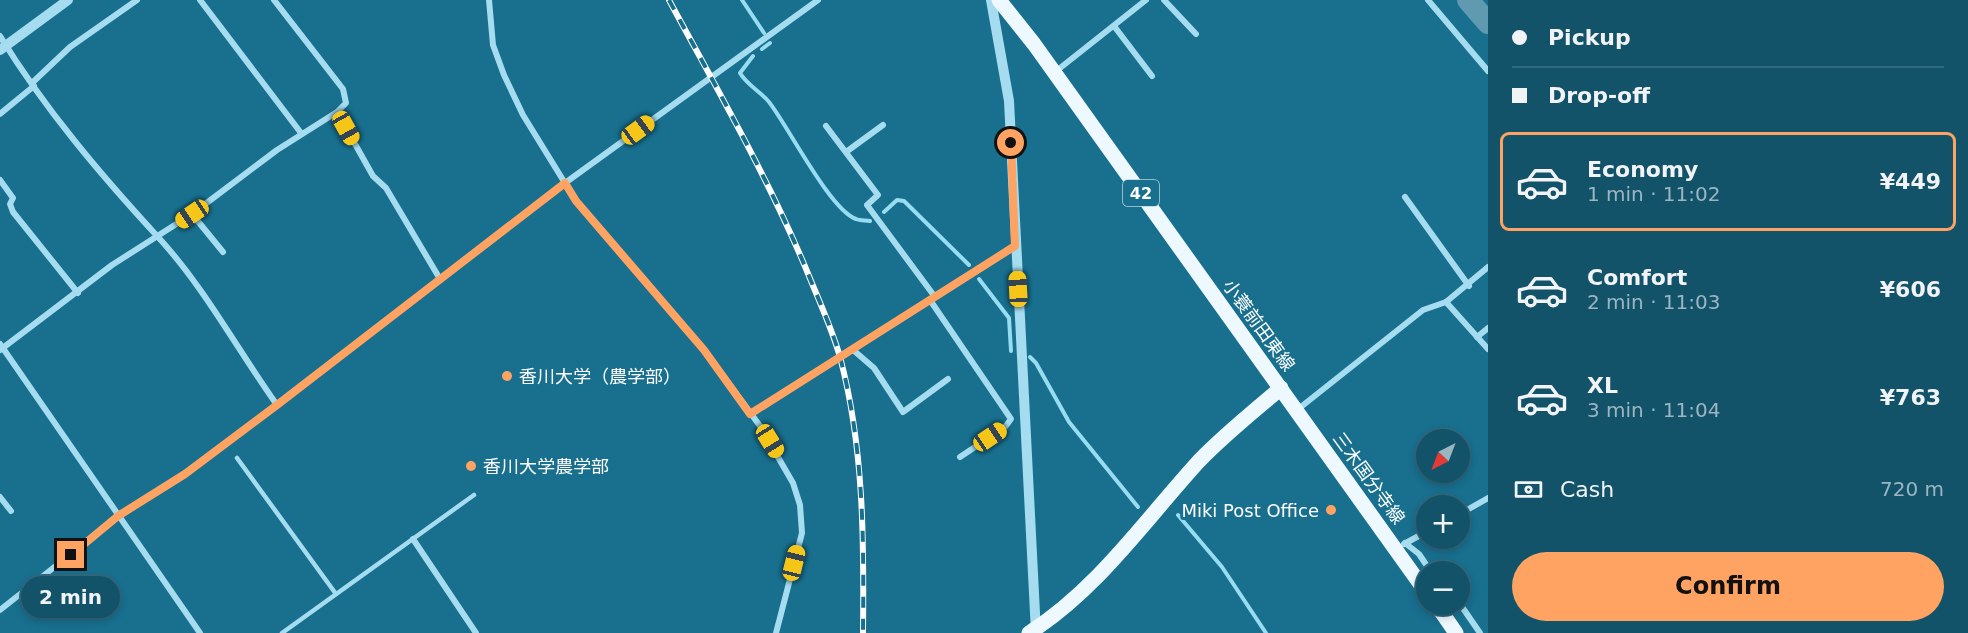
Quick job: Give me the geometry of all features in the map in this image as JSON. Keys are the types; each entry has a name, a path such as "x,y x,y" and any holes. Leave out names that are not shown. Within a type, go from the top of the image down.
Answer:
{"main road":[{"name":"小蓑前田東線","path":"999,0 1281,388 1200,461 1107,567 1062,609 1033,632"},
{"name":"三木国分寺線","path":"1281,388 1400,546 1416,574"},
{"path":"1444,615 1456,633"}],"street":[{"path":"68,0 2,44 83,153 158,237 222,320 242,357 277,405"},
{"path":"0,114 33,85 70,47 137,0"},
{"path":"200,0 301,133"},
{"path":"200,633 118,516 70,442 1,347 78,293 112,265 192,214 301,133 337,112 346,103 343,90 274,0"},
{"path":"489,0 493,45 504,75 524,115 576,201 704,350 779,456 793,483 800,505 802,533 776,633"},
{"path":"0,609 118,516 185,474 277,405 565,183 818,0"},
{"path":"991,0 1009,101 1033,632"},
{"path":"1054,73 1146,0"},
{"path":"1164,0 1196,34"},
{"path":"1428,0 1488,71"},
{"path":"1114,26 1152,76"},
{"path":"337,112 373,176 386,188 440,279"},
{"path":"846,152 883,125"},
{"path":"826,126 878,195 867,205 932,298 1011,419"},
{"path":"1,183 13,198 10,204 13,212 78,293"},
{"path":"1405,196 1469,286"},
{"path":"192,214 222,252"},
{"path":"750,414 1015,246"},
{"path":"1296,410 1423,310 1446,302 1469,286 1488,267"},
{"path":"1446,302 1488,349"},
{"path":"1477,337 1488,328"},
{"path":"852,349 873,368 903,412 948,379"},
{"path":"960,457 1005,427 1011,419 1024,417"},
{"path":"0,497 11,511"},
{"path":"1470,508 1488,498"},
{"path":"1400,546 1416,537"},
{"path":"413,539 476,633"},
{"path":"1400,546 1419,554 1424,561"},
{"path":"1468,615 1480,633"}],"lane":[{"path":"237,458 336,594"},
{"path":"282,633 474,495"}],"waterway":[{"path":"742,0 764,33"},
{"path":"1468,0 1488,23"},
{"path":"762,49 770,43"},
{"path":"753,56 740,73 769,102 834,200 856,219 870,221"},
{"path":"884,212 897,200 904,201 969,265"},
{"path":"979,279 1009,318 1011,351"},
{"path":"1030,357 1036,363 1069,422 1138,507"},
{"path":"1178,515 1222,567 1266,633"}],"railway":[{"path":"669,0 743,136 778,206 826,316 837,347 848,391 858,460 861,494 863,633"}],"place":[{"name":"香川大学（農学部）","path":"507,376"},
{"name":"香川大学農学部","path":"471,466"},
{"name":"Miki Post Office","path":"1331,510"}],"route":[{"path":"71,555 118,516 185,474 277,405 565,183 576,201 704,350 750,414 1015,246 1011,143"}]}
